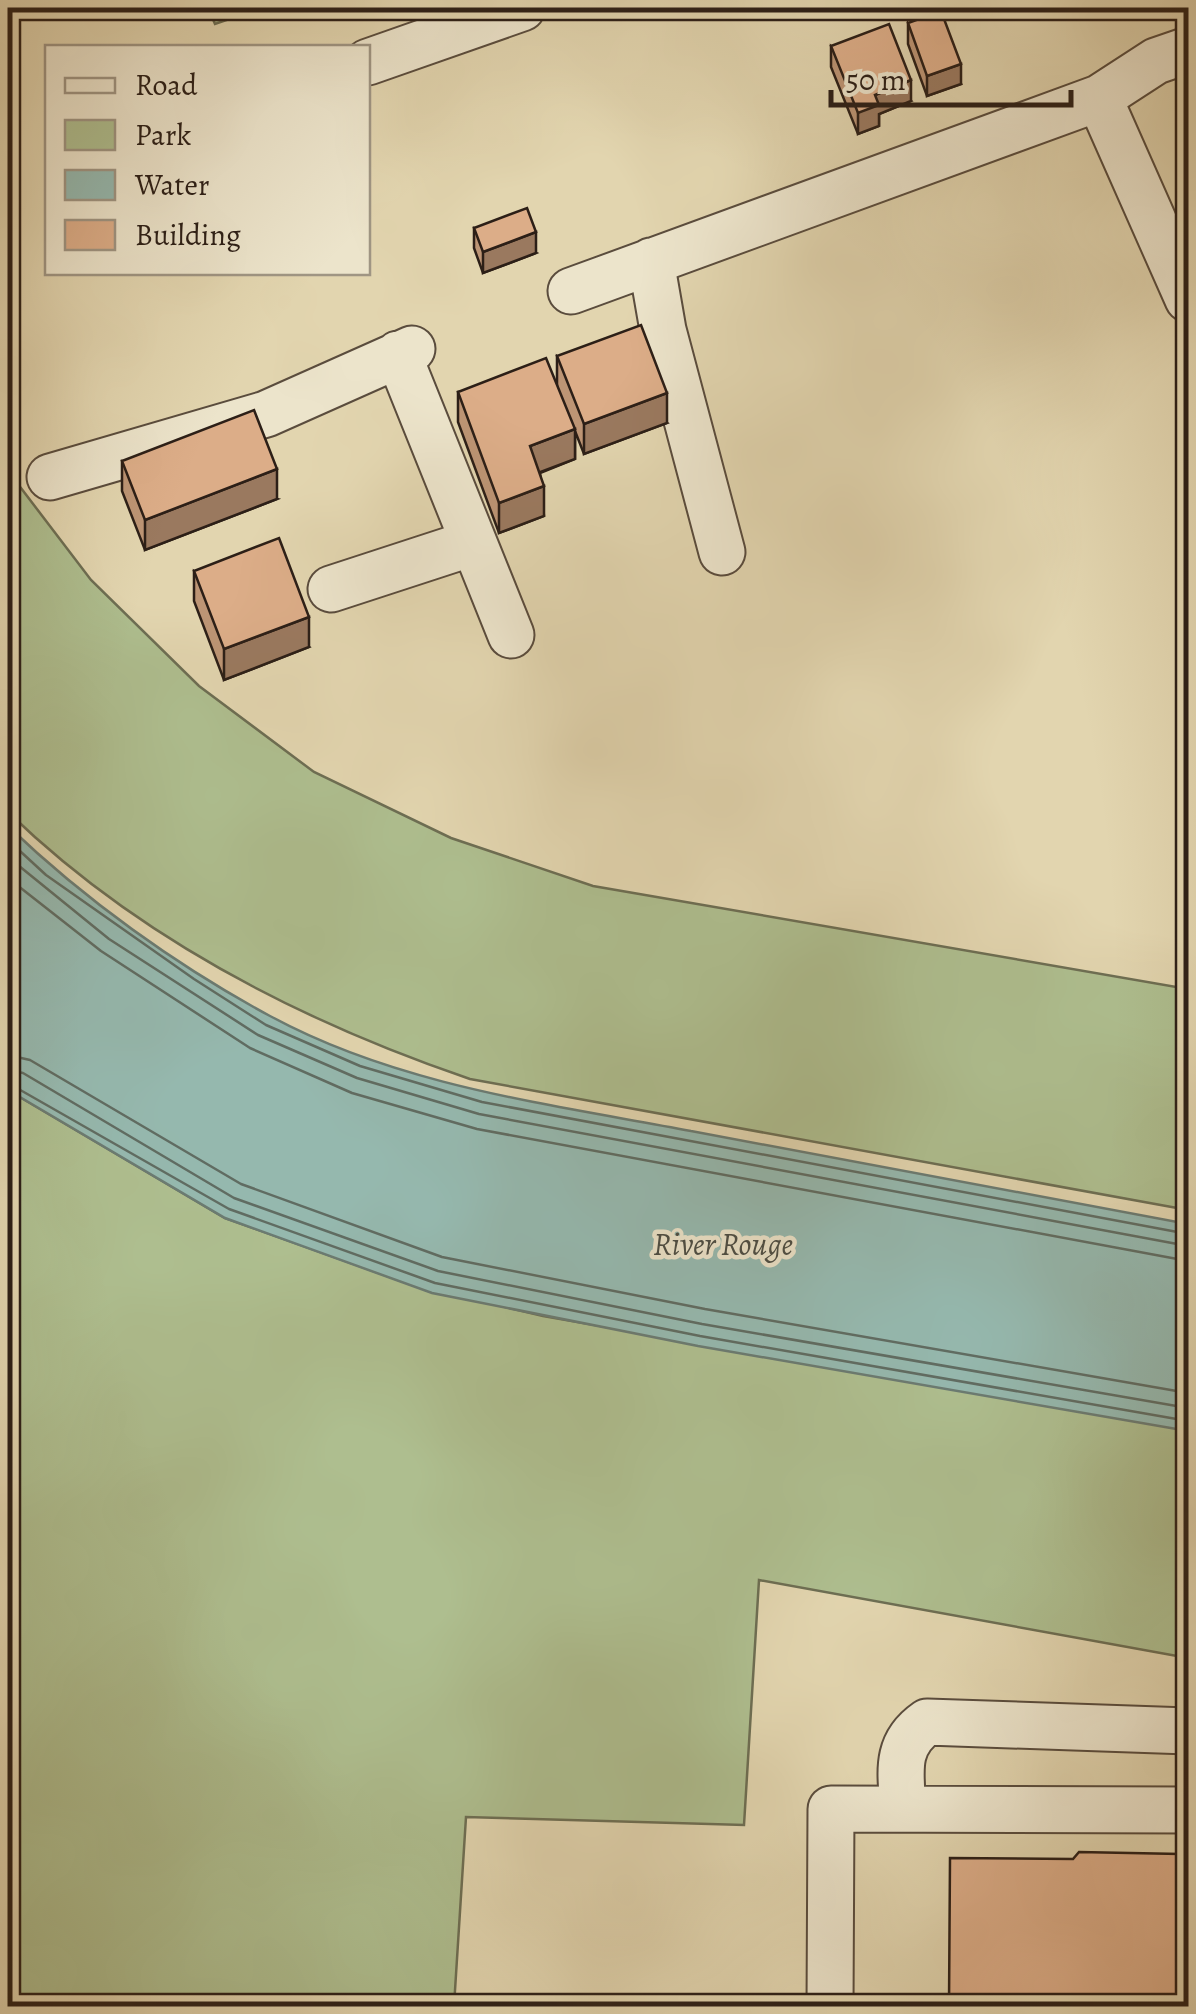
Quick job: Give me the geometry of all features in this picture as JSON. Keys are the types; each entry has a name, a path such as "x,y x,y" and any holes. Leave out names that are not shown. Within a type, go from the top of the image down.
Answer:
{"lane":[{"path":"370,61 522,8"},
{"path":"570,290 1099,98 1156,61 1188,50"},
{"path":"1099,98 1188,299"},
{"path":"651,262 663,330 722,552"},
{"path":"50,477 266,414 405,351 472,543 510,635"},
{"path":"331,589 472,543"},
{"path":"903,1809 900,1757 909,1735 927,1722 1188,1731"},
{"path":"830,2006 831,1809 1188,1810"}],"green space":[{"path":"208,8 262,8 215,24"},
{"path":"8,471 91,580 199,686 314,772 451,838 593,886 1188,989 1188,1210 470,1079 344,1031 166,937 111,899 8,812"},
{"path":"8,1090 225,1218 412,1285 543,1316 1188,1428 1188,1658 759,1580 744,1825 466,1817 454,2006 8,2006"}],"water":[{"name":"River Rouge","path":"8,826 100,905 201,975 270,1016 370,1060 529,1101 1188,1224 1188,1431 698,1346 432,1293 225,1218 8,1090"}],"building":[{"path":"941,11 961,64 927,76 908,23"},
{"path":"889,24 911,80 875,95 879,105 858,113 831,46"},
{"path":"527,208 536,232 483,252 474,228"},
{"path":"641,325 667,393 584,424 557,356"},
{"path":"546,358 575,429 530,446 544,486 499,503 458,392"},
{"path":"254,410 277,469 145,520 122,461"},
{"path":"279,538 309,617 224,649 194,571"},
{"path":"1079,1852 1180,1854 1181,1957 1188,1957 1188,2006 949,2006 950,1858 1073,1859"}]}
